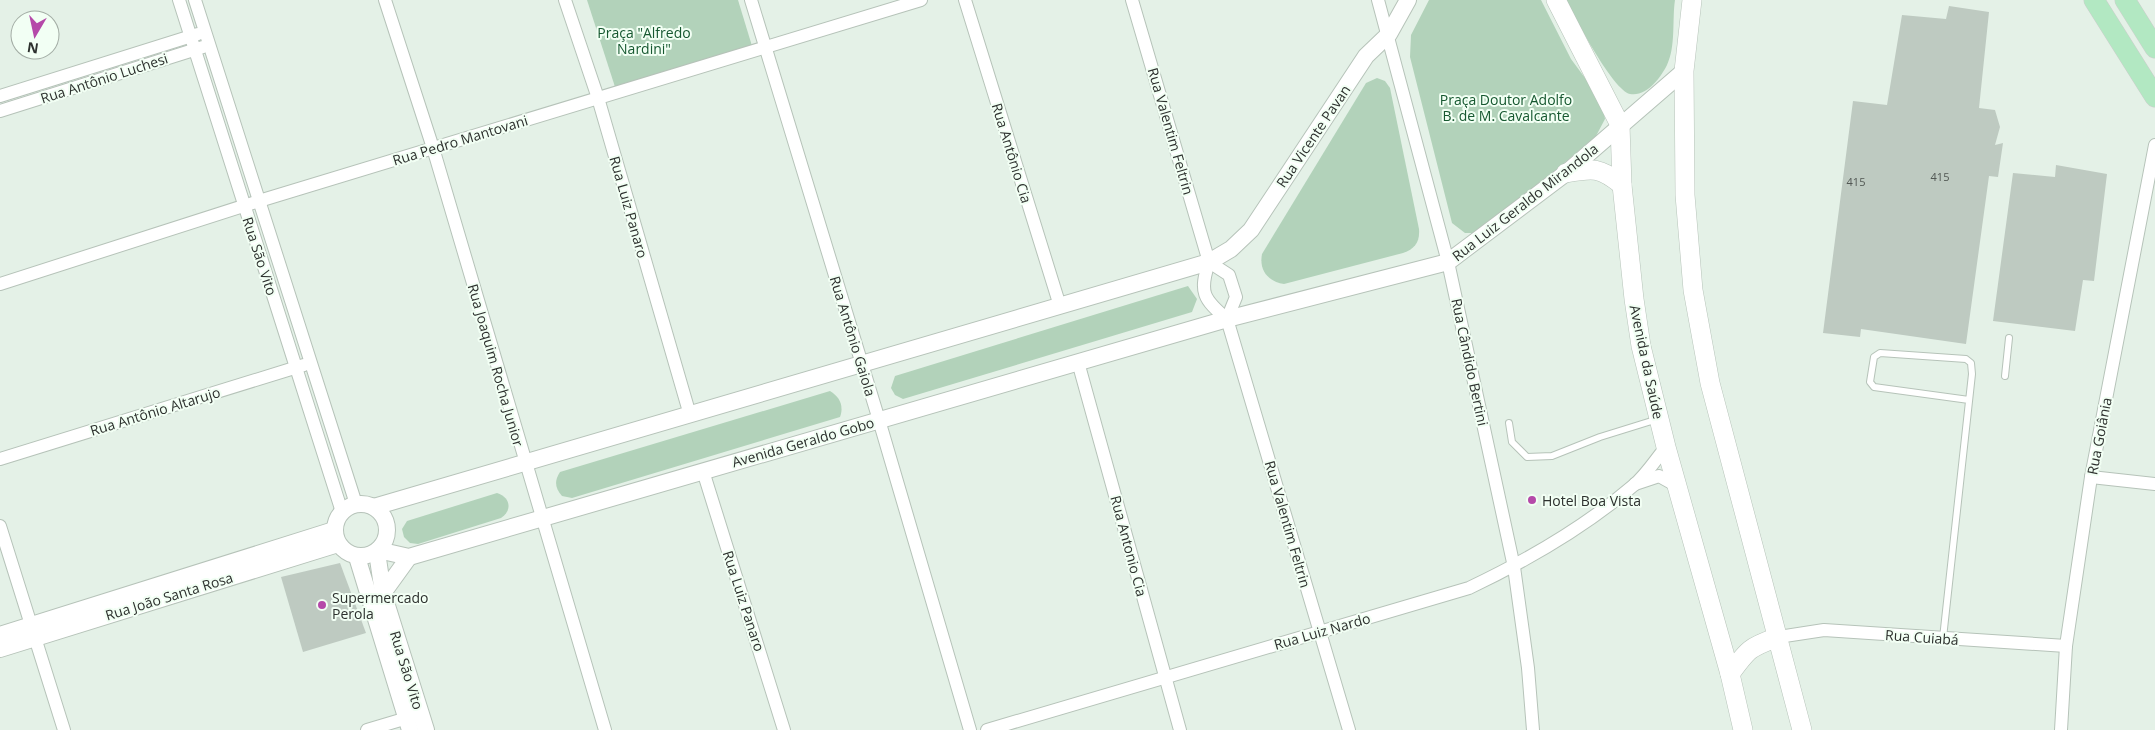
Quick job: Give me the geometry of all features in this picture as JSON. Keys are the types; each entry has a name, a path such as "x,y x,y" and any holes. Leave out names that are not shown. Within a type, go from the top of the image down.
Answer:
{"main road":[{"name":"Avenida da Saúde","path":"1556,0 1620,125 1622,185 1637,318 1666,447 1737,699 1743,730"},
{"path":"1692,0 1684,71 1685,195 1693,290 1710,383 1802,730"},
{"path":"2096,1 2155,97"},
{"path":"2125,3 2155,48"},
{"path":"1566,173 1590,168 1601,170 1622,185"},
{"path":"1730,674 1746,651 1755,645 1778,637"},
{"path":"1737,699 1747,709 1753,730"}],"street":[{"name":"Rua São Vito","path":"179,0 296,367 349,508"},
{"name":"Rua São Vito","path":"195,0 311,363 349,508"},
{"name":"Rua Joaquim Rocha Junior","path":"385,0 433,148 605,730"},
{"name":"Rua Luiz Panaro","path":"565,0 598,98 690,414"},
{"name":"Rua Antônio Gaiola","path":"751,0 767,47 879,420 970,730"},
{"name":"Rua Pedro Mantovani","path":"0,284 259,201 921,0"},
{"name":"Rua Antônio Cia","path":"965,0 1060,306"},
{"name":"Rua Valentim Feltrin","path":"1132,0 1209,262"},
{"name":"Rua Cândido Bertini","path":"1378,0 1389,34 1448,262 1514,567 1528,668 1533,730"},
{"name":"Rua Vicente Pavan","path":"1209,262 1231,249 1251,230 1366,56 1389,34 1408,0"},
{"name":"Rua Antônio Luchesi","path":"0,96 205,32"},
{"name":"Rua Antônio Luchesi","path":"0,111 209,45"},
{"name":"Rua Luiz Geraldo Mirandola","path":"1227,318 1448,262 1566,173 1684,71"},
{"name":"Rua Goiânia","path":"2061,730 2066,646 2091,477 2155,145"},
{"path":"374,507 381,512 388,528 384,544 378,551 364,557 346,553 336,537 336,520 349,508 374,507 1209,262 1229,275 1236,297 1227,318 1210,305 1202,283 1209,262"},
{"name":"Rua Valentim Feltrin","path":"1227,318 1349,730"},
{"name":"Avenida Geraldo Gobo","path":"378,551 410,557 1227,318"},
{"name":"Rua Antonio Cia","path":"1078,362 1180,730"},
{"name":"Rua Antônio Altarujo","path":"0,459 311,363"},
{"name":"Rua Luiz Nardo","path":"987,730 1164,676 1469,588 1514,567 1551,546 1636,484 1666,447"},
{"name":"Rua Luiz Panaro","path":"703,471 784,730"},
{"name":"Rua Luiz Nardo","path":"1636,484 1659,476 1677,486"},
{"path":"2091,477 2155,484"},
{"path":"0,526 64,730"},
{"name":"Rua João Santa Rosa","path":"0,635 34,631 336,537"},
{"name":"Rua São Vito","path":"378,551 383,593 413,721"},
{"name":"Rua São Vito","path":"357,556 413,721 426,730"},
{"path":"383,593 410,557"},
{"name":"Rua Cuiabá","path":"1778,637 1824,630 2066,646"},
{"name":"Rua João Santa Rosa","path":"0,649 34,631"},
{"path":"367,730 413,721"}],"lane":[{"path":"2005,376 2009,338"},
{"path":"1943,638 1972,374 1970,363 1966,360 1880,353 1874,357 1870,382 1874,387 1969,400"},
{"path":"1510,423 1512,442 1527,457 1552,456 1659,419"}],"green space":[{"name":"Praça \"Alfredo Nardini\"","path":"587,0 738,0 752,46 616,90"},
{"name":"Praça Doutor Adolfo B. de M. Cavalcante","path":"1429,0 1541,0 1571,59 1602,101 1605,119 1596,136 1482,233 1465,233 1452,223 1410,57 1411,35"},
{"path":"1566,0 1675,0 1673,41 1670,58 1653,85 1636,94 1630,94 1623,90 1595,52"},
{"path":"1377,78 1385,81 1390,88 1419,229 1418,241 1414,247 1403,253 1284,284 1278,283 1263,270 1262,254 1366,83"},
{"path":"1188,286 1197,299 1192,312 903,399 895,395 891,388 895,376"},
{"path":"830,391 840,402 842,409 840,417 572,498 562,496 558,490 556,481 560,472"},
{"path":"497,493 505,497 508,504 505,515 501,518 418,544 410,543 404,537 402,529 407,521"}],"building":[{"path":"1949,6 1989,12 1979,108 1995,110 2000,127 1995,145 2003,143 1998,177 1989,176 1966,344 1861,329 1860,337 1823,333 1853,101 1887,105 1902,15 1946,19"},
{"path":"2056,165 2107,174 2094,281 2083,280 2075,331 1993,321 2013,173 2055,177"},
{"name":"Supermercado Perola","path":"340,563 366,633 303,652 281,577"}],"place":[{"name":"Hotel Boa Vista","path":"1532,500"},
{"name":"Supermercado Perola","path":"322,605"}]}
